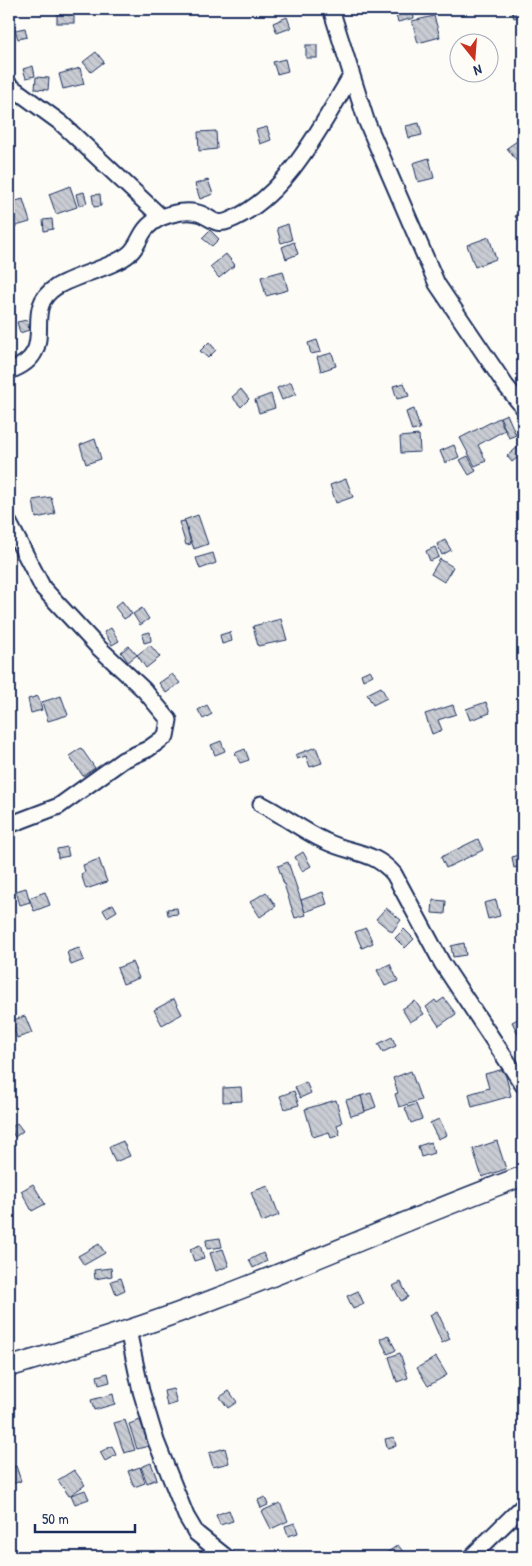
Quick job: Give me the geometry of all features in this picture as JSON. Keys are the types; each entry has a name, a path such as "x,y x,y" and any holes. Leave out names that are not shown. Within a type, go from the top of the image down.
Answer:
{"main road":[{"path":"9,1367 128,1330 242,1289 425,1212 523,1176"}],"street":[{"path":"331,9 366,120 437,284 506,386 523,407"},
{"path":"9,371 29,361 38,344 39,313 42,300 55,288 73,278 129,254 147,226 161,217 188,211 200,214 218,223 228,221 256,204 285,179 319,131 351,76"},
{"path":"9,85 61,123 161,217"},
{"path":"9,523 43,588 97,646 144,690 169,720 166,736 148,749 123,760 59,806 9,825"},
{"path":"261,804 282,814 324,841 370,855 384,862 394,874 442,963 523,1086"},
{"path":"128,1330 141,1390 156,1441 186,1516 196,1533 226,1557"},
{"path":"471,1557 523,1506"}],"building":[{"path":"394,9 412,9 414,18 398,22"},
{"path":"511,9 523,9 523,15 514,18"},
{"path":"57,11 74,11 74,23 57,23"},
{"path":"434,16 440,37 418,43 412,21"},
{"path":"287,17 291,28 277,33 273,23"},
{"path":"25,28 27,37 18,39 15,30"},
{"path":"306,45 317,45 317,58 306,58"},
{"path":"96,52 104,62 91,72 83,62"},
{"path":"285,59 288,71 277,74 273,62"},
{"path":"33,66 35,76 26,78 23,69"},
{"path":"80,68 84,84 63,89 59,74"},
{"path":"36,77 49,78 48,90 35,89"},
{"path":"419,123 422,135 409,138 406,126"},
{"path":"267,127 271,140 260,144 256,130"},
{"path":"216,131 217,149 199,151 198,132"},
{"path":"520,139 523,143 523,159 518,163 507,148"},
{"path":"429,158 434,178 418,182 413,163"},
{"path":"208,180 213,194 200,199 195,184"},
{"path":"70,186 77,207 56,214 49,194"},
{"path":"84,192 87,203 79,206 76,194"},
{"path":"100,194 101,206 94,207 92,195"},
{"path":"23,199 30,222 9,228 9,203"},
{"path":"523,200 523,220 515,217"},
{"path":"52,219 53,229 44,231 43,220"},
{"path":"288,224 292,240 281,243 277,228"},
{"path":"210,230 219,239 212,246 202,238"},
{"path":"489,237 496,259 475,267 467,245"},
{"path":"294,242 298,254 286,259 282,247"},
{"path":"226,254 235,265 219,278 210,267"},
{"path":"283,271 288,290 266,296 261,277"},
{"path":"523,297 523,315 516,301"},
{"path":"27,320 29,330 20,333 17,322"},
{"path":"317,340 321,352 311,354 308,343"},
{"path":"209,342 216,350 208,358 200,351"},
{"path":"332,353 336,366 321,371 317,357"},
{"path":"291,382 296,394 282,400 277,388"},
{"path":"404,383 409,396 397,399 393,386"},
{"path":"241,389 249,399 241,407 232,397"},
{"path":"271,394 275,408 259,413 255,400"},
{"path":"414,409 420,429 412,431 406,412"},
{"path":"507,414 516,435 509,438 500,417"},
{"path":"499,418 505,430 478,445 486,461 475,466 460,438"},
{"path":"419,435 420,452 401,453 400,437"},
{"path":"95,439 101,459 86,464 80,445"},
{"path":"454,445 459,457 445,463 440,451"},
{"path":"519,446 523,453 512,462 507,456"},
{"path":"468,456 476,471 469,475 460,460"},
{"path":"346,479 353,497 336,503 330,485"},
{"path":"51,497 55,514 36,518 33,500"},
{"path":"198,515 208,544 194,549 184,520"},
{"path":"185,521 191,544 186,545 179,522"},
{"path":"445,540 451,550 442,555 437,544"},
{"path":"435,547 439,557 430,561 426,551"},
{"path":"213,553 216,563 200,569 196,558"},
{"path":"440,559 453,567 444,582 431,574"},
{"path":"122,601 132,614 124,619 115,607"},
{"path":"142,608 149,619 140,625 133,614"},
{"path":"281,619 287,640 258,646 253,626"},
{"path":"111,628 119,641 112,645 104,632"},
{"path":"150,632 151,641 144,643 142,634"},
{"path":"230,632 232,641 222,644 220,635"},
{"path":"150,645 160,657 146,668 137,655"},
{"path":"129,646 137,655 128,662 121,652"},
{"path":"370,670 373,675 363,680 361,674"},
{"path":"172,674 180,683 166,693 159,683"},
{"path":"381,687 387,698 373,705 367,694"},
{"path":"38,696 42,710 31,713 28,699"},
{"path":"61,696 68,715 48,721 42,702"},
{"path":"486,702 490,713 470,720 466,709"},
{"path":"207,705 212,714 203,719 198,710"},
{"path":"453,705 456,714 438,720 442,730 432,734 425,714"},
{"path":"221,741 225,751 215,755 211,745"},
{"path":"316,747 322,763 310,767 306,756 297,759 295,755"},
{"path":"81,748 95,768 83,776 69,756"},
{"path":"245,749 249,760 240,763 235,753"},
{"path":"478,839 483,850 446,868 441,857"},
{"path":"67,847 69,856 58,858 57,849"},
{"path":"303,852 311,866 302,871 295,857"},
{"path":"523,853 523,865 514,868 512,857"},
{"path":"99,859 107,882 86,889 81,874 85,872 83,865"},
{"path":"288,862 306,915 295,918 278,866"},
{"path":"26,888 30,902 20,905 16,891"},
{"path":"45,892 50,905 34,911 29,898"},
{"path":"266,892 276,906 260,917 250,902"},
{"path":"323,892 327,904 305,912 301,900"},
{"path":"433,900 446,901 445,914 432,913"},
{"path":"496,900 500,916 488,919 484,903"},
{"path":"113,904 117,911 107,917 103,910"},
{"path":"177,908 178,914 168,915 167,909"},
{"path":"386,908 401,920 392,932 376,919"},
{"path":"366,928 373,943 362,948 355,932"},
{"path":"404,929 414,939 405,948 395,938"},
{"path":"464,943 466,955 453,957 451,946"},
{"path":"79,948 84,960 71,965 67,952"},
{"path":"132,962 139,978 123,984 117,968"},
{"path":"390,964 398,981 385,986 377,970"},
{"path":"444,998 456,1014 439,1026 426,1007 435,1000 437,1003"},
{"path":"174,999 182,1014 162,1025 154,1010"},
{"path":"415,1001 424,1014 410,1022 402,1009"},
{"path":"25,1016 32,1033 17,1038 11,1021"},
{"path":"522,1017 523,1019 523,1044 512,1022"},
{"path":"392,1037 396,1046 383,1052 378,1044"},
{"path":"504,1069 511,1096 472,1107 469,1094 489,1088 485,1074"},
{"path":"411,1071 421,1100 399,1107 395,1094 398,1093 393,1078"},
{"path":"306,1082 311,1093 300,1098 295,1087"},
{"path":"241,1087 242,1101 223,1102 223,1088"},
{"path":"294,1091 299,1105 285,1109 280,1096"},
{"path":"371,1093 376,1107 365,1111 360,1096"},
{"path":"361,1096 365,1112 351,1116 346,1100"},
{"path":"336,1100 342,1123 337,1125 340,1135 331,1138 329,1132 313,1137 305,1109"},
{"path":"416,1104 422,1119 411,1123 405,1108"},
{"path":"439,1119 447,1135 438,1139 430,1123"},
{"path":"17,1123 23,1131 15,1137 10,1129"},
{"path":"123,1141 130,1156 115,1162 109,1147"},
{"path":"497,1141 506,1169 482,1177 473,1149"},
{"path":"431,1142 434,1153 421,1157 418,1146"},
{"path":"33,1184 45,1204 32,1211 21,1191"},
{"path":"268,1186 279,1215 262,1222 251,1192"},
{"path":"220,1238 222,1247 207,1249 206,1240"},
{"path":"99,1244 105,1253 84,1265 78,1256"},
{"path":"200,1245 204,1258 194,1261 190,1249"},
{"path":"223,1249 229,1266 216,1271 210,1253"},
{"path":"263,1253 267,1261 253,1268 249,1260"},
{"path":"111,1268 112,1276 95,1279 94,1270"},
{"path":"121,1278 125,1290 116,1294 111,1281"},
{"path":"401,1282 408,1297 401,1301 393,1286"},
{"path":"358,1291 364,1304 353,1309 347,1296"},
{"path":"437,1311 450,1339 442,1343 430,1315"},
{"path":"388,1335 396,1350 388,1354 380,1339"},
{"path":"400,1353 408,1378 397,1382 389,1357"},
{"path":"436,1357 447,1375 428,1386 417,1368"},
{"path":"108,1373 110,1382 99,1385 97,1376"},
{"path":"173,1389 177,1403 167,1406 164,1391"},
{"path":"229,1391 237,1402 228,1408 220,1397"},
{"path":"113,1394 115,1404 94,1410 91,1400"},
{"path":"125,1420 135,1450 124,1453 114,1423"},
{"path":"140,1420 149,1446 137,1449 129,1424"},
{"path":"394,1437 396,1446 387,1448 385,1439"},
{"path":"112,1446 116,1455 105,1461 100,1452"},
{"path":"225,1448 229,1463 213,1467 209,1453"},
{"path":"151,1463 157,1479 147,1483 141,1467"},
{"path":"16,1466 21,1481 9,1485 9,1468"},
{"path":"140,1467 145,1483 134,1487 128,1471"},
{"path":"74,1470 85,1485 69,1496 58,1480"},
{"path":"85,1490 89,1499 75,1504 71,1495"},
{"path":"265,1497 268,1505 261,1508 258,1500"},
{"path":"280,1503 288,1521 271,1529 262,1511"},
{"path":"229,1510 233,1521 220,1525 216,1515"},
{"path":"295,1523 298,1533 288,1536 285,1526"},
{"path":"398,1545 407,1557 387,1557 385,1554"}]}
